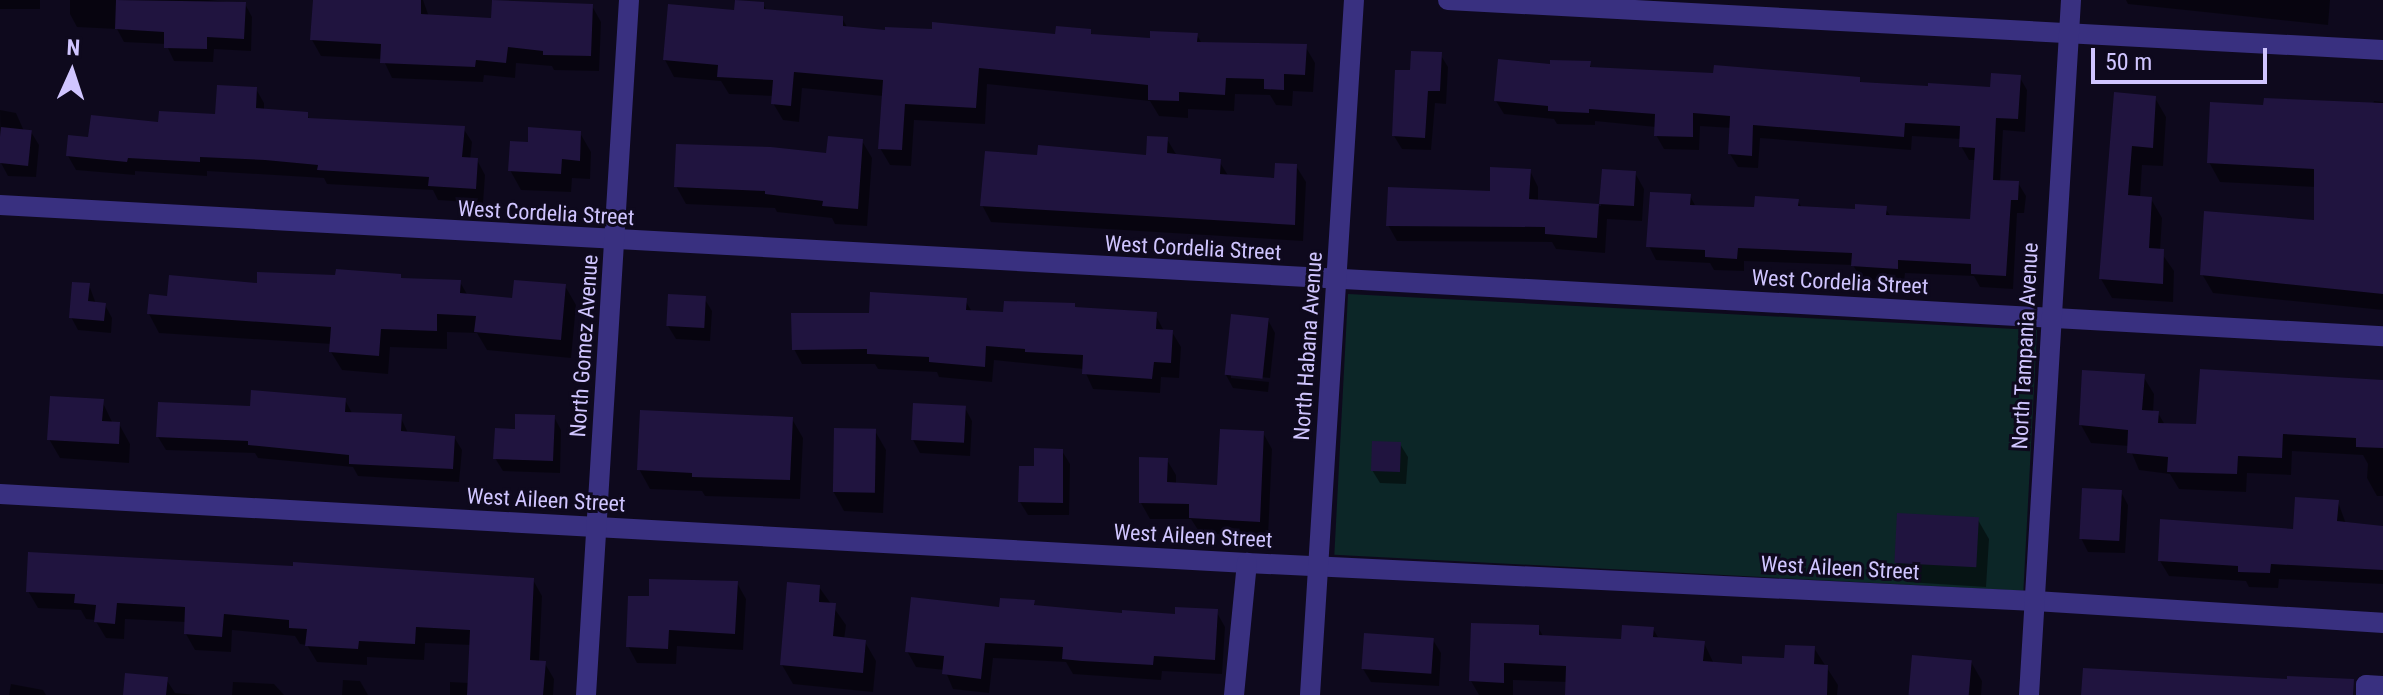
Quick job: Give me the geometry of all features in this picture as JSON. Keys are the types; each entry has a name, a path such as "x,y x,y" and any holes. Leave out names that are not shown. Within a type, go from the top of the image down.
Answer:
{"street":[{"name":"North Gomez Avenue","path":"586,695 629,0"},
{"name":"North Habana Avenue","path":"1310,695 1354,0"},
{"path":"1448,0 2383,50"},
{"name":"North Tampania Avenue","path":"2029,695 2071,0"},
{"name":"West Cordelia Street","path":"0,205 2383,336"},
{"name":"West Aileen Street","path":"0,494 1318,567 2035,601 2383,623"},
{"path":"1234,695 1247,563"},
{"path":"2366,695 2366,685 2383,686"}],"green space":[{"path":"1348,294 2037,330 2023,591 1334,555"}],"building":[{"path":"116,0 246,2 244,39 207,37 207,49 164,48 164,32 115,29"},
{"path":"313,0 421,0 421,14 491,18 492,0 593,4 591,56 543,55 543,51 508,47 506,63 476,60 475,67 380,63 381,44 310,40"},
{"path":"735,0 764,2 764,9 843,16 843,26 885,30 885,27 932,29 932,22 1055,34 1056,26 1091,29 1091,34 1150,38 1150,31 1198,33 1197,42 1307,44 1305,75 1284,74 1284,90 1264,89 1264,79 1226,78 1225,95 1179,92 1179,101 1148,100 1148,85 979,68 976,108 905,104 902,150 878,149 883,80 794,72 791,106 771,104 773,80 717,77 718,65 663,60 668,4 734,10"},
{"path":"1411,51 1442,52 1440,91 1428,91 1425,138 1392,136 1395,70 1410,70"},
{"path":"1498,59 1550,64 1550,60 1591,61 1590,67 1713,73 1714,65 1860,77 1860,82 1928,86 1928,83 1990,87 1991,73 2021,75 2018,119 1996,118 1993,180 2019,181 2018,200 2011,200 2006,276 1971,274 1971,264 1898,260 1898,269 1851,266 1852,253 1738,248 1737,259 1705,257 1705,250 1646,247 1650,192 1691,194 1690,205 1754,207 1755,196 1799,199 1798,206 1855,209 1855,204 1887,206 1886,215 1970,219 1975,148 1959,147 1960,126 1905,123 1904,137 1753,125 1752,156 1728,154 1730,116 1693,113 1693,137 1654,136 1655,114 1589,109 1589,113 1548,111 1548,106 1494,101"},
{"path":"217,85 257,87 256,108 308,112 308,118 465,126 462,157 478,158 476,189 428,186 429,177 317,170 318,165 265,160 200,157 200,162 128,158 127,162 66,156 68,135 88,137 91,115 158,122 159,111 215,114"},
{"path":"2114,92 2156,96 2153,148 2132,146 2128,195 2152,197 2149,248 2164,249 2163,284 2099,279"},
{"path":"2264,98 2383,103 2383,294 2200,275 2204,211 2314,220 2314,169 2207,163 2210,102 2263,105"},
{"path":"1,127 32,130 28,166 0,163"},
{"path":"528,127 581,131 580,161 562,159 561,174 508,171 510,141 528,142"},
{"path":"828,136 863,139 858,209 822,206 823,201 765,194 765,191 674,187 676,144 771,147 826,153"},
{"path":"1147,136 1168,137 1167,153 1221,159 1220,174 1274,178 1275,163 1297,164 1295,225 980,206 985,151 1037,155 1038,145 1146,155"},
{"path":"1490,167 1531,169 1529,199 1599,204 1597,238 1545,234 1545,227 1386,226 1388,187 1490,191"},
{"path":"1602,169 1636,171 1634,206 1599,204"},
{"path":"336,269 401,274 401,278 461,280 460,293 512,298 514,280 566,284 561,340 474,332 476,316 437,314 437,331 381,329 379,356 329,352 331,327 147,314 149,294 167,296 169,275 257,283 257,272 335,275"},
{"path":"72,282 90,283 88,301 106,303 104,321 69,318"},
{"path":"870,292 967,298 966,310 1003,312 1004,301 1075,303 1075,307 1157,312 1156,329 1173,330 1171,363 1154,362 1152,379 1082,374 1083,355 1025,352 1025,349 986,346 985,367 929,362 929,357 867,354 867,349 792,350 791,313 869,313"},
{"path":"668,294 706,296 704,328 666,326"},
{"path":"1231,314 1269,318 1262,379 1225,375"},
{"path":"2200,369 2383,380 2383,448 2356,447 2356,438 2283,434 2282,458 2238,456 2237,474 2167,472 2168,457 2127,453 2128,430 2079,425 2082,370 2145,374 2142,410 2159,411 2158,423 2196,424"},
{"path":"251,390 346,398 345,412 402,414 401,431 455,436 453,469 349,464 349,455 248,445 248,441 156,437 158,402 250,406"},
{"path":"50,396 104,399 102,421 120,422 119,444 47,440"},
{"path":"913,403 966,406 964,443 911,440"},
{"path":"640,410 793,417 790,480 692,477 692,473 637,470"},
{"path":"515,414 555,415 553,461 493,459 495,428 515,429"},
{"path":"834,428 876,429 875,493 833,492"},
{"path":"1220,429 1264,431 1260,522 1189,518 1189,504 1139,503 1139,457 1168,458 1167,482 1217,485"},
{"path":"1372,441 1401,442 1400,472 1371,471"},
{"path":"1034,448 1063,449 1063,503 1018,502 1019,466 1034,466"},
{"path":"2082,488 2122,490 2119,541 2079,539"},
{"path":"2295,497 2339,500 2337,521 2383,526 2383,570 2271,564 2270,573 2238,572 2238,566 2158,561 2160,519 2293,529"},
{"path":"1897,513 1979,517 1976,567 1894,563"},
{"path":"28,552 293,566 293,562 534,578 530,660 546,661 543,695 467,695 470,630 416,627 415,644 359,641 358,649 305,646 307,629 289,628 289,620 224,614 222,637 184,634 185,607 117,603 115,624 94,622 96,605 74,603 75,594 26,592"},
{"path":"649,579 738,581 735,634 669,630 668,649 626,647 628,596 649,596"},
{"path":"787,582 820,585 819,602 836,603 833,636 866,640 863,673 780,665"},
{"path":"911,597 999,607 1000,598 1035,600 1034,605 1122,613 1122,610 1175,614 1175,607 1218,609 1215,660 1154,656 1153,665 1082,661 1062,659 1063,647 985,643 981,679 942,674 944,656 905,652"},
{"path":"1471,623 1539,625 1539,635 1621,639 1622,625 1654,627 1653,637 1705,641 1703,661 1742,664 1742,656 1784,658 1785,645 1815,646 1814,664 1828,665 1827,695 1565,695 1566,666 1504,663 1504,683 1469,681"},
{"path":"1364,633 1434,638 1431,674 1361,669"},
{"path":"1912,655 1972,660 1969,695 1909,695"},
{"path":"2083,668 2287,679 2287,676 2354,679 2353,695 2081,695"},
{"path":"125,673 168,677 166,695 123,695"}]}
